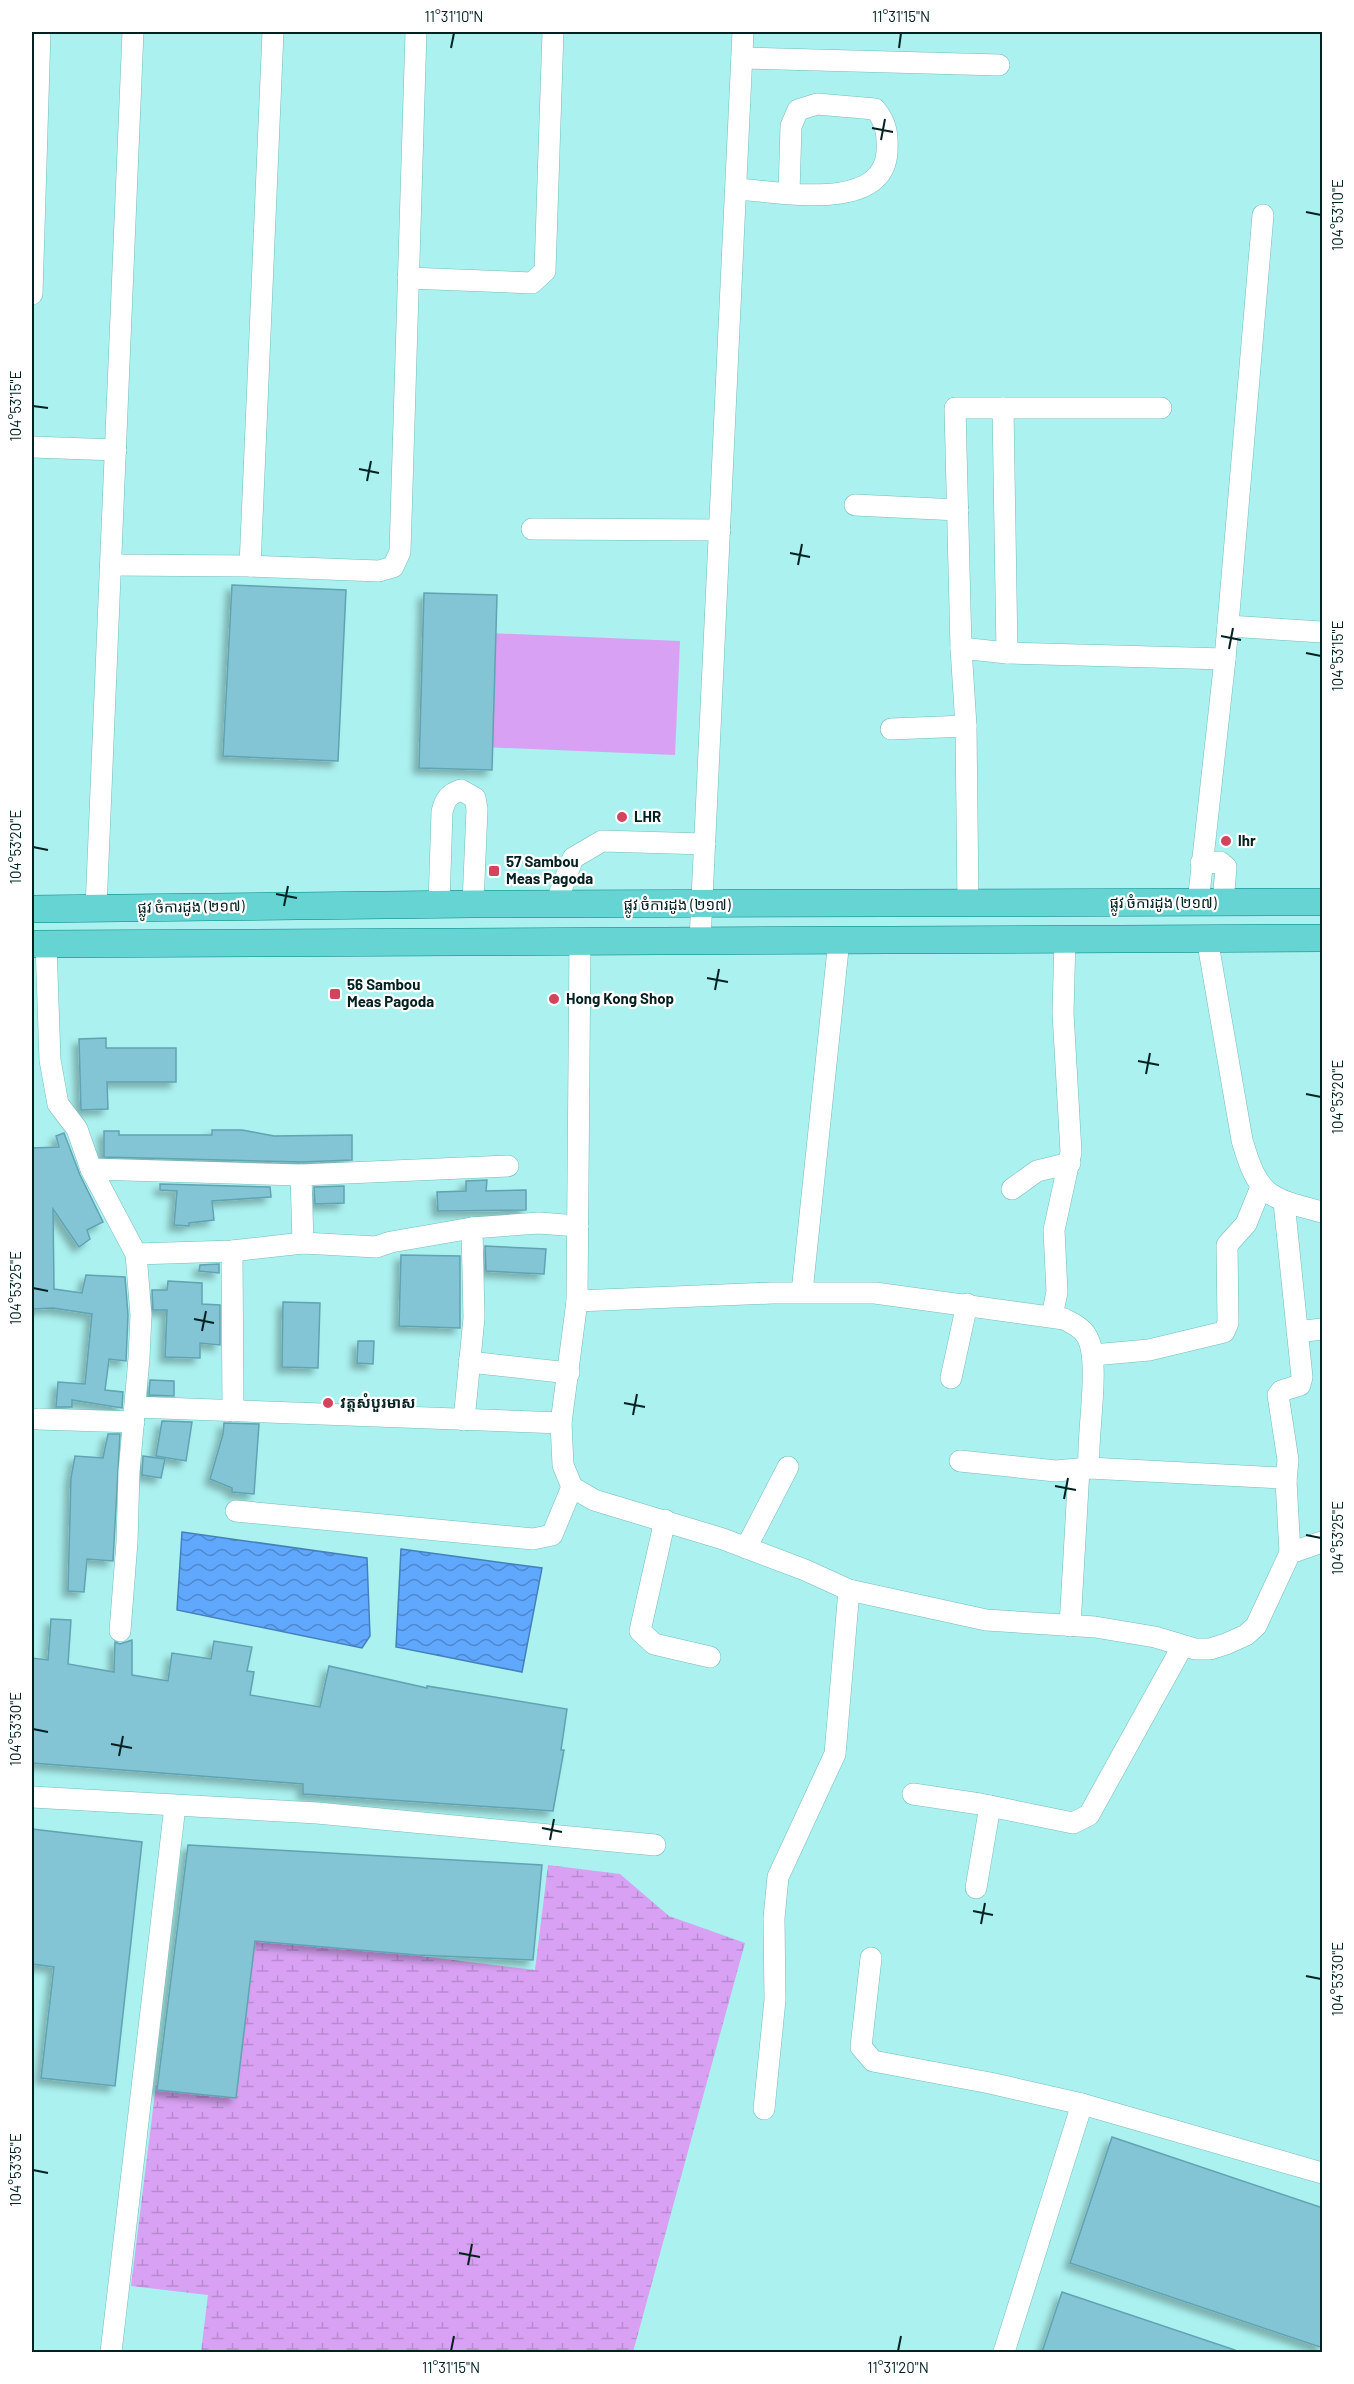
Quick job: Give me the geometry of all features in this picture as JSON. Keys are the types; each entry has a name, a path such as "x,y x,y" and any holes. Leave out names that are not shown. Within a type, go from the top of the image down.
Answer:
{"main road":[{"name":"ផ្លូវ ចំការដូង (២១៧)","path":"32,909 439,904 555,906 1323,902"},
{"path":"39,944 1323,938"}],"street":[{"path":"32,294 40,32"},
{"path":"96,908 134,32"},
{"path":"250,566 273,32"},
{"path":"111,565 250,566 379,571 393,567 400,552 416,32"},
{"path":"408,278 532,284 545,271 554,32"},
{"path":"700,941 743,32"},
{"path":"742,58 999,65"},
{"path":"736,189 789,193 836,194 876,179 886,164 887,141 885,121 875,109 817,104 798,110 791,126 789,193"},
{"path":"1211,903 1226,867 1220,862 1201,863 1226,659 1263,215"},
{"path":"968,904 966,726 961,648 955,408 1161,408"},
{"path":"1002,408 1006,653"},
{"path":"32,447 116,450"},
{"path":"855,505 958,510"},
{"path":"532,529 720,530"},
{"path":"1228,626 1323,632"},
{"path":"961,648 1006,653 1226,659"},
{"path":"891,729 966,726"},
{"path":"439,904 444,801 451,794 461,790 470,793 475,798 477,809 473,904"},
{"path":"555,906 573,858 602,841 705,844"},
{"path":"1207,938 1242,1140 1251,1172 1261,1187 1284,1202 1323,1212"},
{"path":"1052,1316 1057,1292 1054,1230 1070,1164 1071,1132 1063,1013 1065,939"},
{"path":"802,1292 839,940"},
{"path":"580,941 577,1301 561,1423 563,1465 572,1487 594,1500 665,1520 746,1548 849,1590 986,1620 1070,1626 1155,1637 1182,1647 1210,1649 1246,1635 1256,1626 1290,1553 1286,1481 1288,1460 1278,1400 1281,1391 1295,1388 1302,1381 1284,1202"},
{"path":"39,944 50,1060 58,1104 77,1129 91,1169 136,1254 141,1315 120,1631"},
{"path":"1012,1189 1037,1171 1070,1164"},
{"path":"91,1169 302,1175 508,1166"},
{"path":"302,1175 303,1243"},
{"path":"1092,1355 1149,1350 1224,1332 1228,1323 1227,1245 1246,1224 1261,1187"},
{"path":"136,1254 232,1251 303,1243 376,1247 391,1242 472,1228 539,1222 578,1226"},
{"path":"464,1420 474,1318 472,1228"},
{"path":"232,1251 233,1411"},
{"path":"577,1301 802,1292 875,1293 1064,1318 1087,1335 1092,1355 1070,1626"},
{"path":"951,1378 967,1304"},
{"path":"1297,1332 1323,1329"},
{"path":"469,1362 569,1373"},
{"path":"38,1419 233,1411 561,1423"},
{"path":"960,1461 1056,1471 1084,1469 1281,1478 1286,1481"},
{"path":"746,1548 788,1467"},
{"path":"236,1511 533,1539 552,1535 572,1487"},
{"path":"665,1520 639,1631 654,1644 710,1657"},
{"path":"1290,1553 1323,1542"},
{"path":"764,2109 774,2022 774,1918 778,1877 835,1754 849,1590"},
{"path":"913,1794 990,1806 1073,1823 1089,1815 1182,1647"},
{"path":"32,1797 317,1813 655,1845"},
{"path":"111,2352 175,1806"},
{"path":"976,1888 990,1806"},
{"path":"871,1958 861,2047 873,2061 1082,2103 1323,2173"},
{"path":"1004,2352 1082,2103"}],"green space":[{"path":"488,633 680,641 675,755 483,747"},
{"path":"548,1865 620,1874 669,1916 745,1943 633,2352 201,2352 208,2295 131,2286 156,2085 230,2094 249,1935 535,1970"}],"water":[{"path":"182,1532 367,1558 370,1636 362,1648 177,1610"},
{"path":"401,1549 542,1568 522,1672 396,1647"}],"building":[{"path":"232,585 346,590 338,761 223,756"},
{"path":"424,593 497,595 492,770 419,768"},
{"path":"106,1038 106,1048 176,1048 176,1082 107,1082 108,1109 81,1110 79,1039"},
{"path":"212,1130 242,1130 274,1136 352,1135 352,1160 301,1162 104,1157 104,1131 119,1131 119,1135 212,1135"},
{"path":"64,1133 80,1175 103,1222 87,1230 90,1239 79,1247 53,1209 54,1289 82,1293 86,1275 125,1277 128,1315 126,1361 109,1359 105,1390 123,1392 122,1408 72,1400 72,1407 56,1407 58,1382 85,1384 92,1314 53,1308 32,1309 32,1148 59,1147 56,1136"},
{"path":"487,1180 486,1191 526,1190 526,1210 438,1211 437,1192 466,1191 466,1181"},
{"path":"160,1184 270,1187 271,1197 212,1201 214,1220 189,1223 189,1226 174,1225 177,1191 160,1190"},
{"path":"344,1186 344,1203 315,1204 314,1187"},
{"path":"485,1246 546,1249 544,1274 486,1271"},
{"path":"401,1255 460,1256 460,1328 399,1326"},
{"path":"219,1264 219,1273 199,1271 200,1265"},
{"path":"168,1281 202,1283 202,1304 220,1305 220,1345 200,1343 200,1358 165,1357 167,1310 153,1310 152,1290 167,1290"},
{"path":"283,1302 320,1303 318,1368 282,1367"},
{"path":"358,1341 374,1341 373,1364 357,1363"},
{"path":"150,1380 174,1381 174,1396 149,1395"},
{"path":"162,1421 192,1422 186,1461 156,1456"},
{"path":"224,1423 259,1424 254,1494 232,1492 232,1488 210,1479"},
{"path":"108,1434 120,1434 113,1561 87,1559 84,1592 68,1591 71,1478 75,1456 103,1458"},
{"path":"143,1456 165,1459 161,1478 142,1475"},
{"path":"51,1619 71,1620 68,1664 114,1672 115,1642 120,1644 132,1640 132,1675 168,1681 172,1653 211,1659 214,1641 252,1647 247,1671 254,1672 250,1695 320,1707 329,1666 427,1688 427,1686 567,1709 561,1750 564,1750 553,1811 303,1794 303,1784 32,1763 32,1658 48,1660"},
{"path":"32,1829 142,1842 115,2086 41,2078 54,1967 32,1964"},
{"path":"188,1845 542,1865 533,1960 417,1955 255,1941 236,2098 157,2090"},
{"path":"1112,2137 1323,2208 1323,2348 1070,2263"},
{"path":"1062,2292 1235,2350 1235,2352 1042,2352"}],"place":[{"name":"LHR","path":"622,817"},
{"name":"lhr","path":"1226,841"},
{"name":"57 Sambou Meas Pagoda","path":"494,871"},
{"name":"56 Sambou Meas Pagoda","path":"335,994"},
{"name":"Hong Kong Shop","path":"554,999"},
{"name":"វត្តសំបួរមាស","path":"328,1403"}]}
